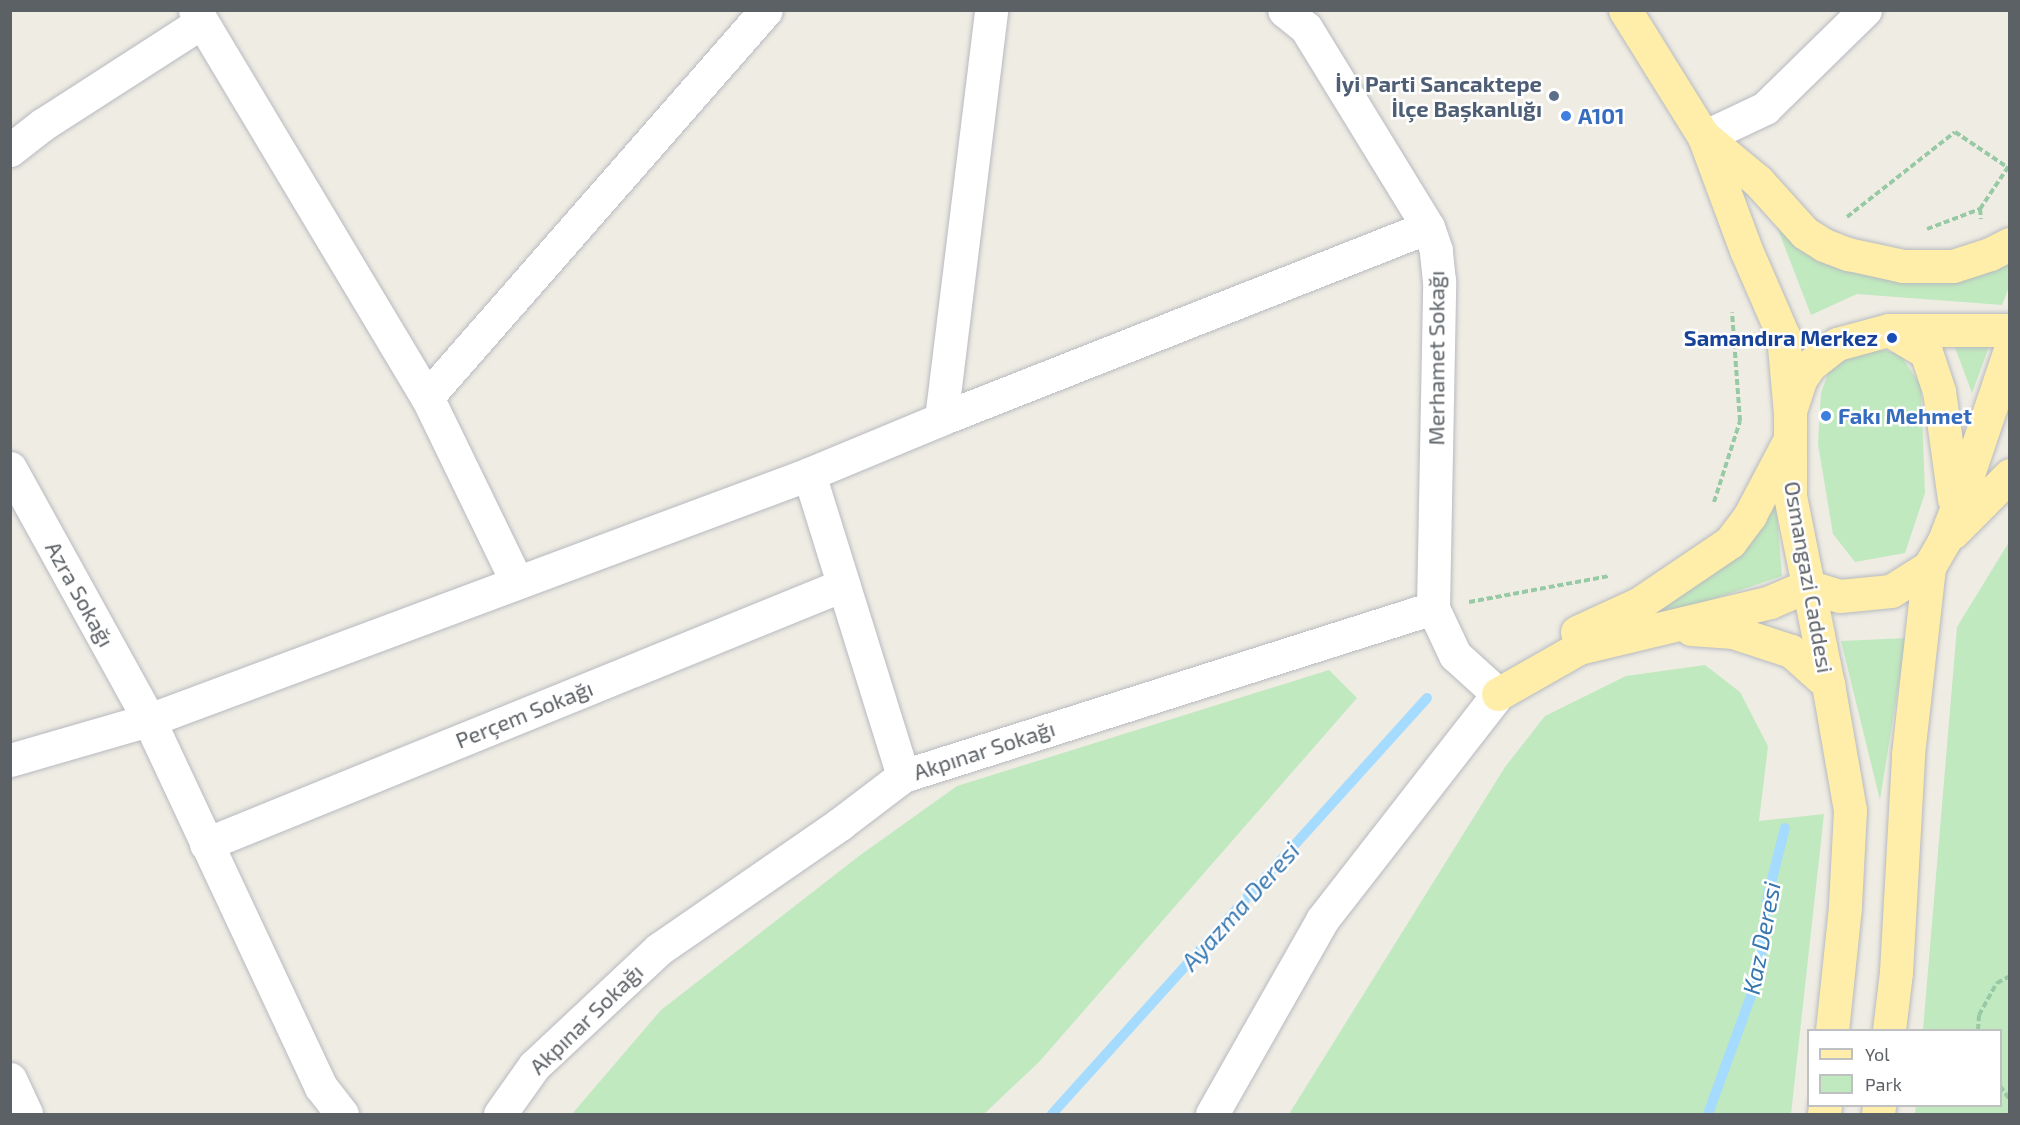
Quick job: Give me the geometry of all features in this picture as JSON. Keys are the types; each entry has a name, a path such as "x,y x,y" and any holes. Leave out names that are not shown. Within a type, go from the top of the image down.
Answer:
{"main road":[{"name":"Osmangazi Caddesi","path":"1625,10 1704,136 1746,250 1783,335 1790,426 1790,496 1828,684 1850,810 1845,908 1832,1029"},
{"name":"Osmangazi Caddesi","path":"1704,136 1758,181 1805,233 1824,245 1848,254 1903,266 1953,266 1990,254 2010,244"},
{"path":"1889,330 1926,352 1939,391 1956,510"},
{"path":"1498,694 1558,641 1640,603 1730,542 1750,515 1790,426 1801,378 1810,365 1837,344 1889,330 2010,330"},
{"path":"1889,1029 1896,972 1908,754 1937,554 1956,510 2010,350"},
{"path":"1498,694 1579,648 1657,627 1770,602 1808,586 1840,596 1891,591 1937,554 2010,475"},
{"path":"1657,627 1732,632 1791,651 1828,684"}],"street":[{"path":"427,397 766,10"},
{"path":"940,419 991,10"},
{"name":"Merhamet Sokağı","path":"1284,10 1306,28 1428,227 1436,250 1439,281 1433,608"},
{"path":"1704,136 1765,108 1865,10"},
{"path":"10,150 42,125 199,16 427,397 517,582"},
{"path":"10,760 148,720 809,474 940,419 1428,227"},
{"name":"Azra Sokağı","path":"10,468 148,720 321,1087 342,1114"},
{"path":"809,474 903,776"},
{"name":"Perçem Sokağı","path":"206,844 843,585"},
{"path":"1212,1114 1322,920 1498,694 1455,655 1433,608"},
{"name":"Akpınar Sokağı","path":"500,1114 534,1066 659,949 840,824 903,776 1433,608"},
{"path":"10,1079 26,1114"}],"path":[{"path":"1844,220 1955,132 2008,166 1980,209"},
{"path":"1711,512 1740,421 1732,308"},
{"path":"1433,608 1619,575"},
{"path":"1978,1029 1979,1015 1997,984 2010,976"}],"green space":[{"path":"1767,201 1860,271 2009,257 2009,287 2002,305 1857,294 1811,315"},
{"path":"1994,333 1972,393 1950,334"},
{"path":"1868,347 1900,354 1921,386 1925,493 1905,553 1855,562 1833,534 1818,444 1821,393 1834,358"},
{"path":"1775,491 1782,576 1584,642"},
{"path":"2009,542 2009,1114 1915,1114 1916,1107 2002,1107 2002,1029 1923,1029 1957,627"},
{"path":"1906,638 1880,800 1841,641"},
{"path":"1705,665 1740,692 1768,746 1759,821 1824,814 1791,1114 1289,1114 1505,767 1545,716 1626,676"},
{"path":"1329,670 1357,698 1039,1062 984,1114 572,1114 661,1010 859,856 957,786"}],"waterway":[{"name":"Ayazma Deresi","path":"1052,1114 1427,698"},
{"name":"Kaz Deresi","path":"1708,1114 1759,974 1768,895 1785,828"}],"place":[{"name":"İyi Parti Sancaktepe İlçe Başkanlığı","path":"1554,96"},
{"name":"A101","path":"1566,116"},
{"name":"Samandıra Merkez","path":"1892,338"},
{"name":"Fakı Mehmet","path":"1826,416"}]}
